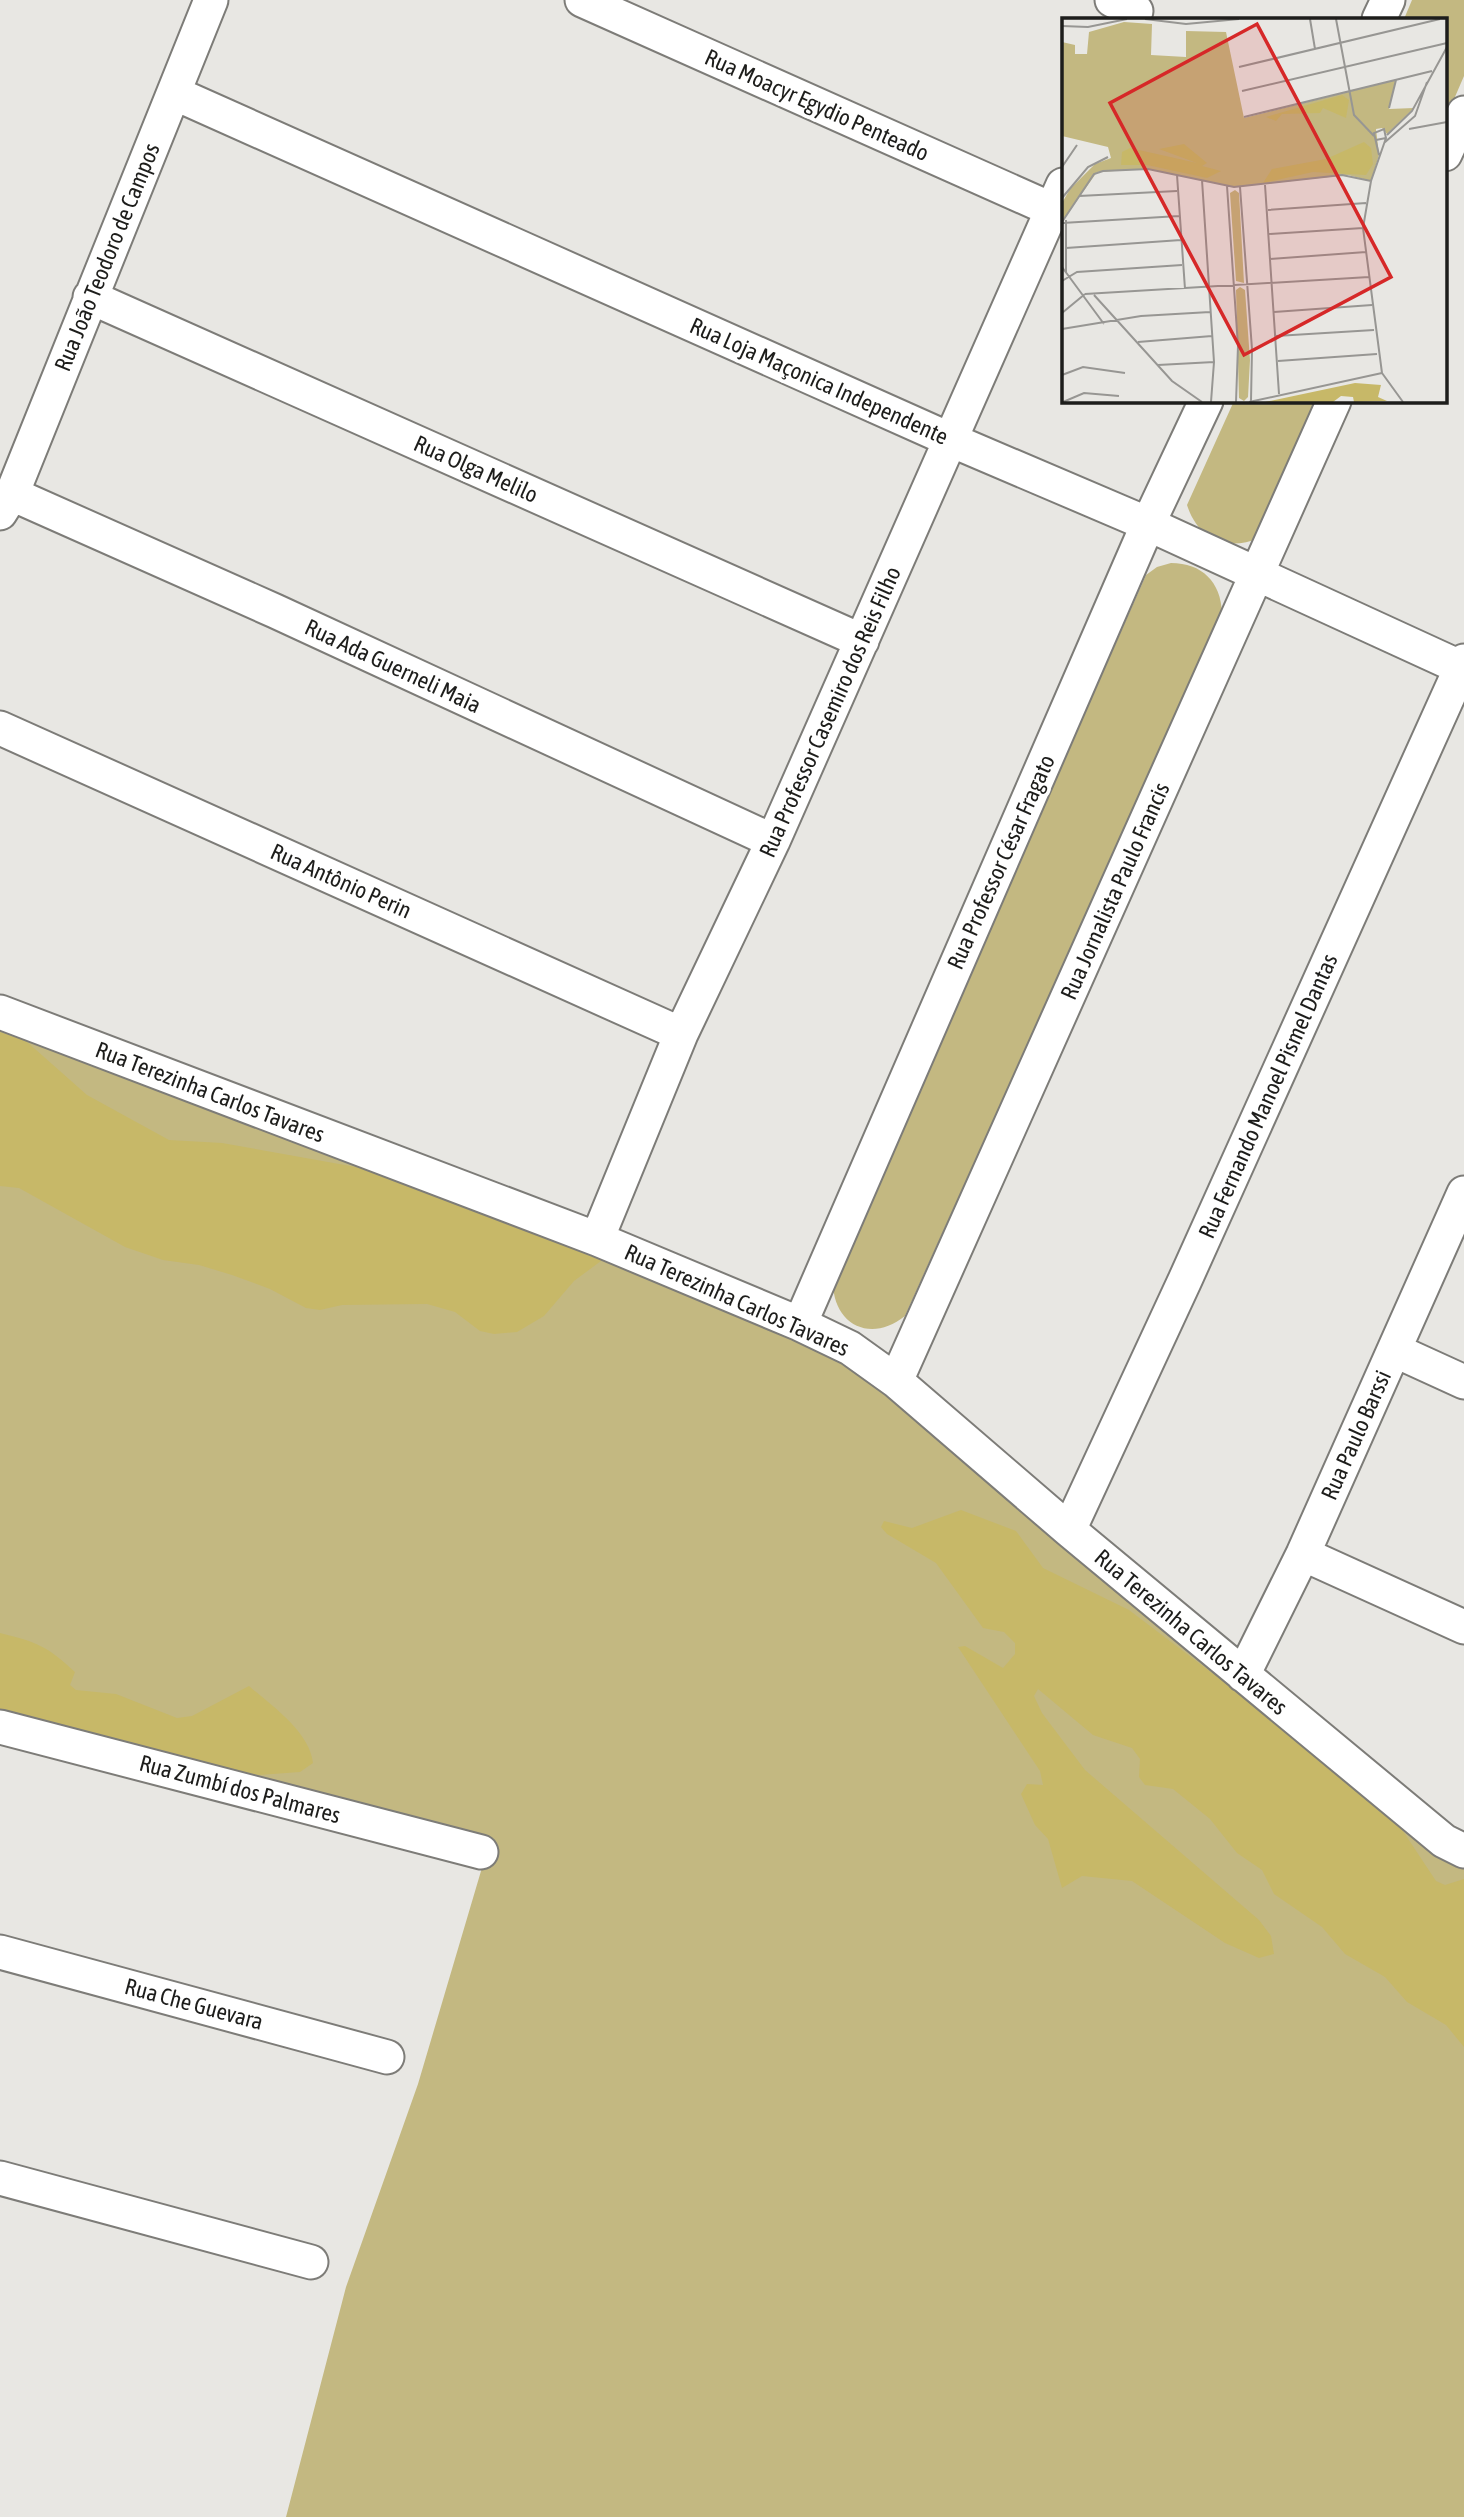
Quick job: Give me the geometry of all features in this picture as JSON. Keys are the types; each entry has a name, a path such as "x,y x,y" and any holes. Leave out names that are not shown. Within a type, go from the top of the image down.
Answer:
{"street":[{"name":"Rua João Teodoro de Campos","path":"6,503 211,0"},
{"name":"Rua Moacyr Egydio Penteado","path":"582,0 1058,197"},
{"path":"1379,18 1388,0"},
{"name":"Rua Loja Maçonica Independente","path":"174,93 1463,666"},
{"path":"1446,152 1464,113"},
{"name":"Rua Professor Casemiro dos Reis Filho","path":"597,1239 681,1034 773,841 1058,197"},
{"name":"Rua Olga Melilo","path":"90,297 862,641"},
{"name":"Rua Professor César Fragato","path":"800,1324 1148,524 1206,402"},
{"name":"Rua Jornalista Paulo Francis","path":"896,1381 1334,402"},
{"name":"Rua Ada Guerneli Maia","path":"6,503 275,611 773,841"},
{"name":"Rua Fernando Manoel Pismel Dantas","path":"1069,1530 1463,666"},
{"name":"Rua Antônio Perin","path":"0,728 681,1034"},
{"name":"Rua Terezinha Carlos Tavares","path":"0,1012 597,1239 800,1324 850,1348 896,1381 1069,1530 1444,1841 1464,1851"},
{"name":"Rua Paulo Barssi","path":"1242,1675 1303,1554 1464,1193"},
{"path":"1394,1350 1464,1382"},
{"path":"1303,1554 1464,1627"},
{"name":"Rua Zumbí dos Palmares","path":"0,1727 481,1852"},
{"name":"Rua Che Guevara","path":"0,1952 387,2057"},
{"path":"0,2178 311,2262"}],"shaded area":[{"path":"1412,0 1464,0 1464,76 1446,118 1446,18 1404,18"},
{"path":"1234,402 1320,402 1259,538 1235,544 1215,540 1198,526 1187,505"},
{"path":"1171,563 1192,566 1208,576 1218,592 1222,613 905,1316 879,1328 867,1329 856,1325 846,1318 839,1308 834,1295 833,1280 1146,575 1157,567"},
{"path":"0,1012 800,1324 1464,1851 1464,2517 286,2517 346,2287 418,2084 489,1844 0,1721"},
{"path":"0,1032 26,1041 87,1095 169,1140 222,1143 367,1169 448,1190 605,1258 574,1281 544,1316 517,1332 494,1334 480,1331 455,1312 427,1304 342,1305 320,1310 306,1308 270,1289 232,1275 199,1265 163,1260 125,1247 19,1188 0,1186"},
{"path":"961,1510 1016,1531 1043,1568 1129,1610 1212,1673 1300,1732 1393,1816 1436,1881 1445,1885 1464,1879 1464,2047 1446,2025 1407,2002 1385,1977 1345,1954 1322,1927 1274,1894 1262,1870 1237,1853 1210,1819 1173,1789 1145,1785 1139,1777 1140,1759 1132,1748 1093,1735 1038,1689 1034,1696 1042,1713 1085,1770 1259,1920 1271,1936 1274,1954 1259,1958 1225,1943 1132,1881 1082,1876 1062,1888 1048,1839 1035,1825 1021,1794 1027,1784 1043,1785 1040,1771 958,1647 965,1646 1003,1668 1015,1654 1015,1643 1004,1632 983,1628 936,1563 887,1534 881,1527 884,1521 912,1528"},
{"path":"0,1633 33,1642 57,1656 75,1672 70,1685 76,1690 116,1694 177,1718 192,1716 249,1686 297,1730 305,1741 313,1763 300,1772 259,1775 173,1762 0,1710"}]}
